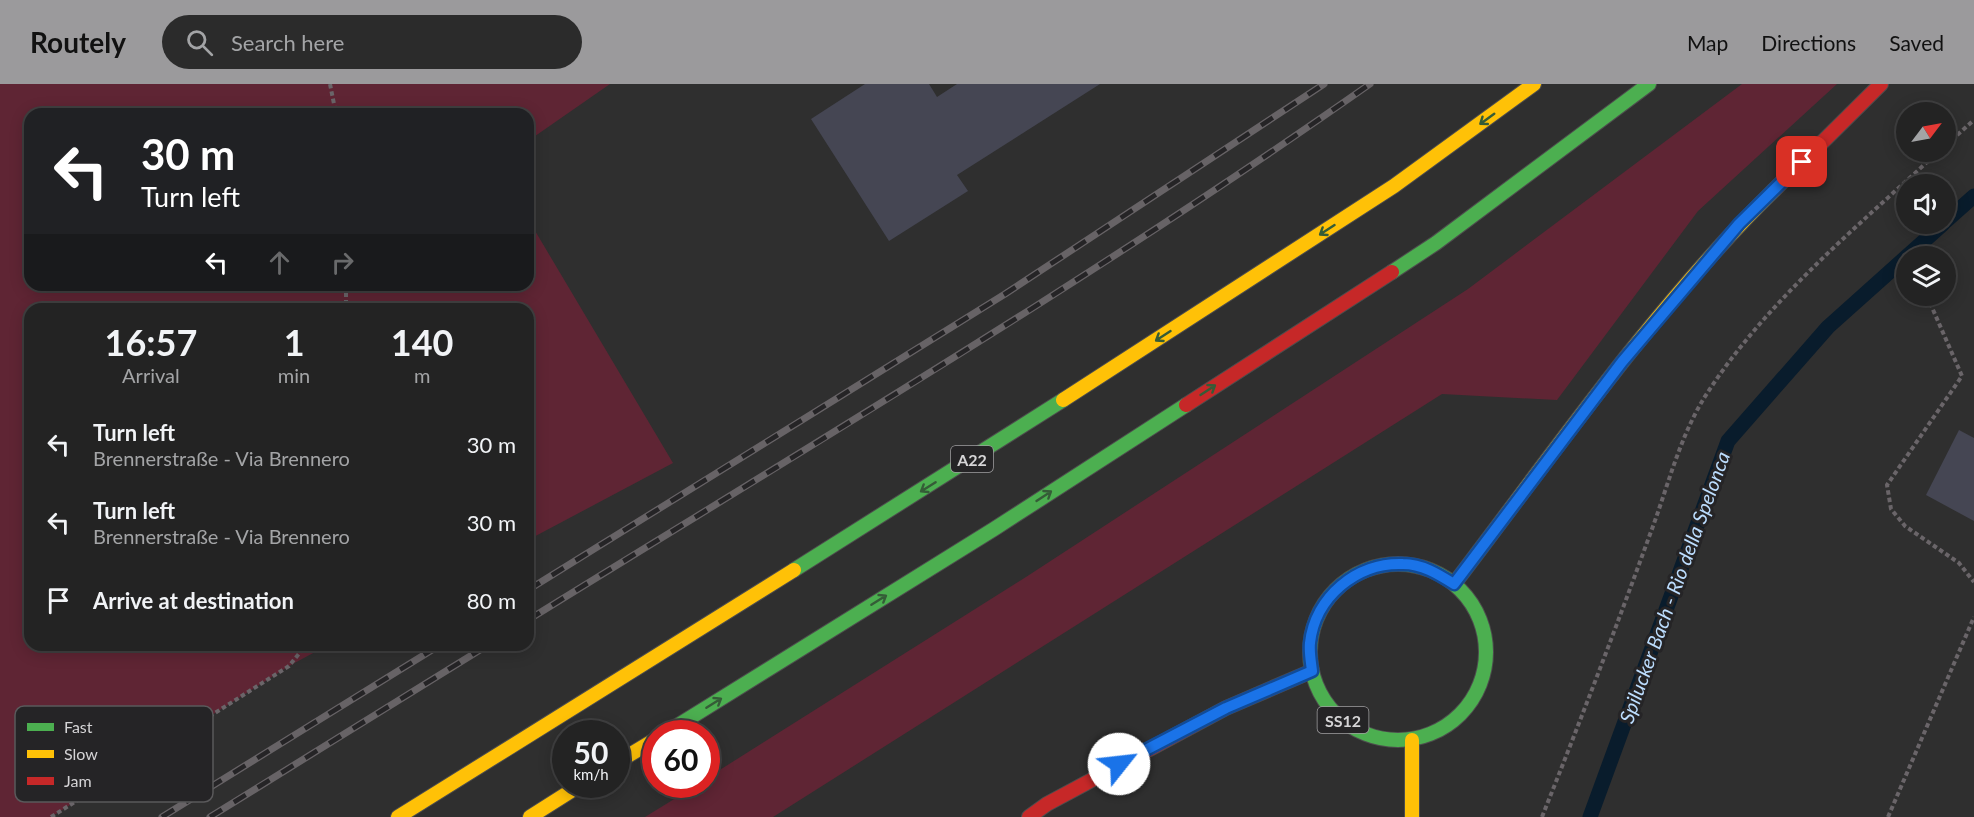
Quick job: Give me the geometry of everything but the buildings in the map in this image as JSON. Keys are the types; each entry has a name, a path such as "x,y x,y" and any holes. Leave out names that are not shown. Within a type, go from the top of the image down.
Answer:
{"main road":[{"name":"A22","path":"398,817 965,464 1395,186 1534,84"},
{"path":"687,720 994,529 1436,243 1649,84"},
{"path":"1454,584 1622,362 1739,224 1881,84"},
{"name":"SS12","path":"1404,564 1431,570 1454,584 1470,600 1481,620 1486,642 1486,664 1480,686 1469,706 1453,722 1433,734 1412,740 1385,740 1360,732 1337,717 1322,696 1312,671 1310,643 1317,617 1331,594 1352,576 1377,566 1404,564"},
{"path":"1029,817 1047,804 1216,713 1312,671"},
{"path":"1412,740 1412,817"},
{"path":"530,817 560,798"}],"path":[{"path":"330,84 335,108"},
{"path":"1956,136 1974,120"},
{"path":"1542,817 1650,534 1680,446 1704,399 1736,353 1771,312 1845,238 1927,162"},
{"path":"1931,306 1962,375 1887,485 1891,509 1905,526 1959,563 1974,582"},
{"path":"1888,817 1974,617"},
{"path":"213,714 289,666 301,651"},
{"path":"51,817 75,802"}],"shaded area":[{"path":"0,84 610,84 534,137 534,108 24,108 24,291 534,291 534,229 673,463 534,537 534,303 24,303 24,651 317,651 213,714 213,706 15,706 15,802 75,802 51,817 0,817"},
{"path":"1742,84 1837,84 1698,211 1557,400 1442,394 773,817 645,817 676,798 720,798 720,770 1026,577 1468,289"}],"waterway":[{"name":"Spilucker Bach - Rio della Spelonca","path":"1956,212 1974,196"},
{"name":"Spilucker Bach - Rio della Spelonca","path":"1590,817 1728,441 1828,327 1932,234"}],"railway":[{"path":"534,586 1005,294 1324,84"},
{"path":"534,616 1059,291 1267,155 1370,84"},
{"path":"213,785 430,651"},
{"path":"210,817 478,651"},
{"path":"162,817 186,802"}],"traffic: fast":[{"path":"1392,272 1436,243 1649,84"},
{"path":"794,570 1063,400"},
{"path":"687,720 994,529 1186,405"},
{"path":"1398,564 1432,571 1447,579 1460,590 1471,603 1479,618 1486,652 1479,686 1471,701 1460,714 1447,725 1432,733 1398,740 1364,733 1349,725 1336,714 1325,701 1317,686 1310,652 1317,618 1325,603 1336,590 1349,579 1364,571 1398,564"}],"traffic: slow":[{"path":"1063,400 1394,186 1534,84"},
{"path":"1454,584 1646,332 1687,283 1774,190"},
{"path":"398,817 794,570"},
{"path":"1412,740 1412,817"},
{"path":"630,755 642,747"},
{"path":"530,817 560,798"}],"traffic: jam":[{"path":"1774,190 1881,84"},
{"path":"1186,405 1392,272"},
{"path":"1029,817 1047,804 1226,708 1312,671"}],"route":[{"path":"1119,764 1226,708 1312,671 1310,643 1317,617 1331,594 1352,576 1377,566 1404,564 1431,570 1454,584 1622,362 1739,224 1802,162"}]}
